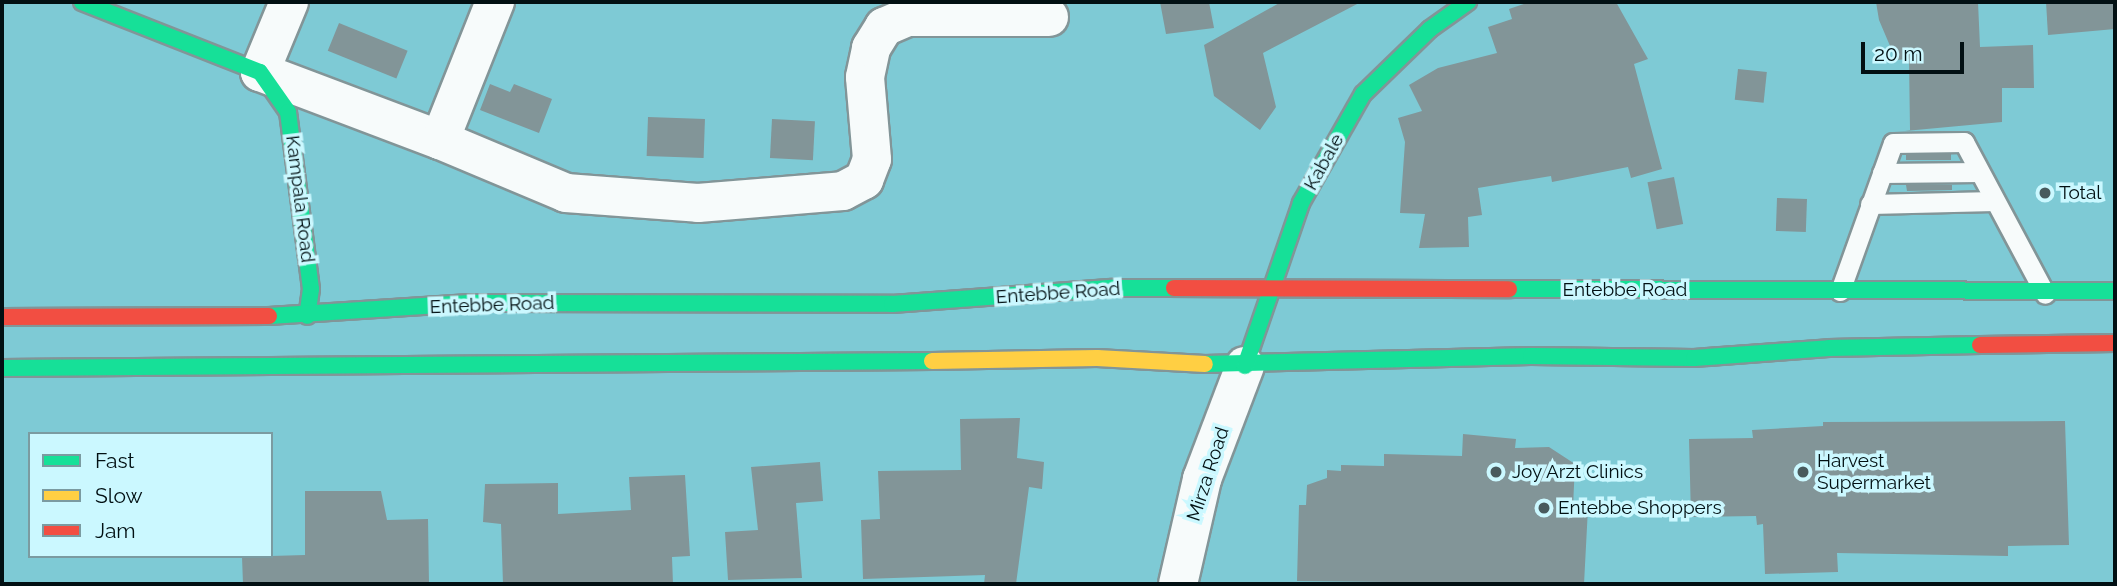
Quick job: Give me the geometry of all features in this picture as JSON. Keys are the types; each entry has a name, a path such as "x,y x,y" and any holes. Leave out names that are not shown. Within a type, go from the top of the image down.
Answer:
{"main road":[{"path":"82,2 260,72"},
{"name":"Kabale","path":"1245,366 1274,290 1301,203 1363,94 1430,29 1468,2"},
{"name":"Kampala Road","path":"260,72 288,112 311,289 307,316"},
{"name":"Entebbe Road","path":"2,317 307,316 470,303 891,304 1112,288 2045,294 2115,291"},
{"path":"2,368 332,363 705,366 1097,358 1245,366 1531,356 1694,358 1829,348 2115,343"}],"street":[{"path":"289,2 260,72 440,140 566,192 698,203 843,191 864,180 872,159 865,76 871,48 884,27 908,17 1049,17"},
{"path":"440,140 495,2"},
{"name":"Mirza Road","path":"1178,584 1202,479 1245,366"}],"lane":[{"path":"1840,291 1893,143 1964,142 2045,294"},
{"path":"1882,173 1979,172"},
{"path":"1870,204 1994,201"}],"water":[{"path":"2,2 2115,2 2115,584 2,584"}],"building":[{"path":"1160,2 1209,2 1214,28 1166,34"},
{"path":"1281,2 1361,2 1263,53 1276,107 1260,130 1214,96 1204,45"},
{"path":"1530,2 1616,2 1648,59 1634,64 1662,169 1631,178 1628,167 1552,182 1551,176 1478,188 1482,215 1468,217 1469,247 1419,248 1425,214 1400,213 1405,142 1398,118 1422,111 1409,85 1438,68 1497,53 1488,27 1512,19 1509,9"},
{"path":"1876,2 1978,2 1980,47 2033,45 2034,88 2002,88 2002,122 1905,131 1910,130 1909,59 1896,60 1879,20"},
{"path":"2046,2 2115,2 2115,29 2048,35"},
{"path":"339,23 408,51 396,79 328,51"},
{"path":"1738,69 1767,72 1764,103 1735,100"},
{"path":"490,84 510,92 514,84 552,99 539,133 480,110"},
{"path":"648,117 705,119 704,158 647,156"},
{"path":"772,119 815,121 813,160 770,158"},
{"path":"1906,154 1951,154 1951,160 1906,160"},
{"path":"1674,177 1683,224 1657,229 1647,182"},
{"path":"1906,185 1952,185 1952,190 1907,191"},
{"path":"1777,198 1807,199 1806,232 1776,231"},
{"path":"1020,418 1017,458 1044,462 1042,489 1029,487 1016,584 984,584 985,575 863,579 861,520 880,519 878,471 961,470 960,419"},
{"path":"2065,421 2069,545 2008,546 2008,556 1837,553 1838,572 1765,574 1763,524 1757,525 1756,516 1691,517 1689,439 1753,438 1752,430 1823,426 1823,422"},
{"path":"1463,434 1516,439 1515,448 1549,447 1575,464 1573,507 1588,508 1584,584 1297,581 1299,505 1306,505 1307,485 1327,478 1327,470 1341,471 1341,465 1384,466 1384,454 1462,456"},
{"path":"820,462 823,501 796,503 802,578 728,580 725,532 758,530 751,467"},
{"path":"685,475 690,556 672,557 673,584 503,584 501,524 483,522 485,484 558,483 558,514 631,510 629,477"},
{"path":"305,491 381,491 387,520 428,519 429,584 243,584 242,558 305,555"}],"traffic: fast":[{"path":"82,2 260,72 288,112 311,289 307,316"},
{"path":"1245,366 1301,203 1363,94 1430,29 1468,2"},
{"path":"269,316 470,303 892,304 1112,288 1174,288"},
{"path":"1509,289 2115,291"},
{"path":"1205,364 1531,356 1694,358 1829,348 1980,345"},
{"path":"2,368 932,361"}],"traffic: slow":[{"path":"932,361 1097,358 1205,364"}],"traffic: jam":[{"path":"1174,288 1509,289"},
{"path":"2,317 269,316"},
{"path":"1980,345 2115,343"}],"place":[{"name":"Total","path":"2045,193"},
{"name":"Joy Arzt Clinics","path":"1496,472"},
{"name":"Harvest Supermarket","path":"1803,472"},
{"name":"Entebbe Shoppers","path":"1544,508"}]}
